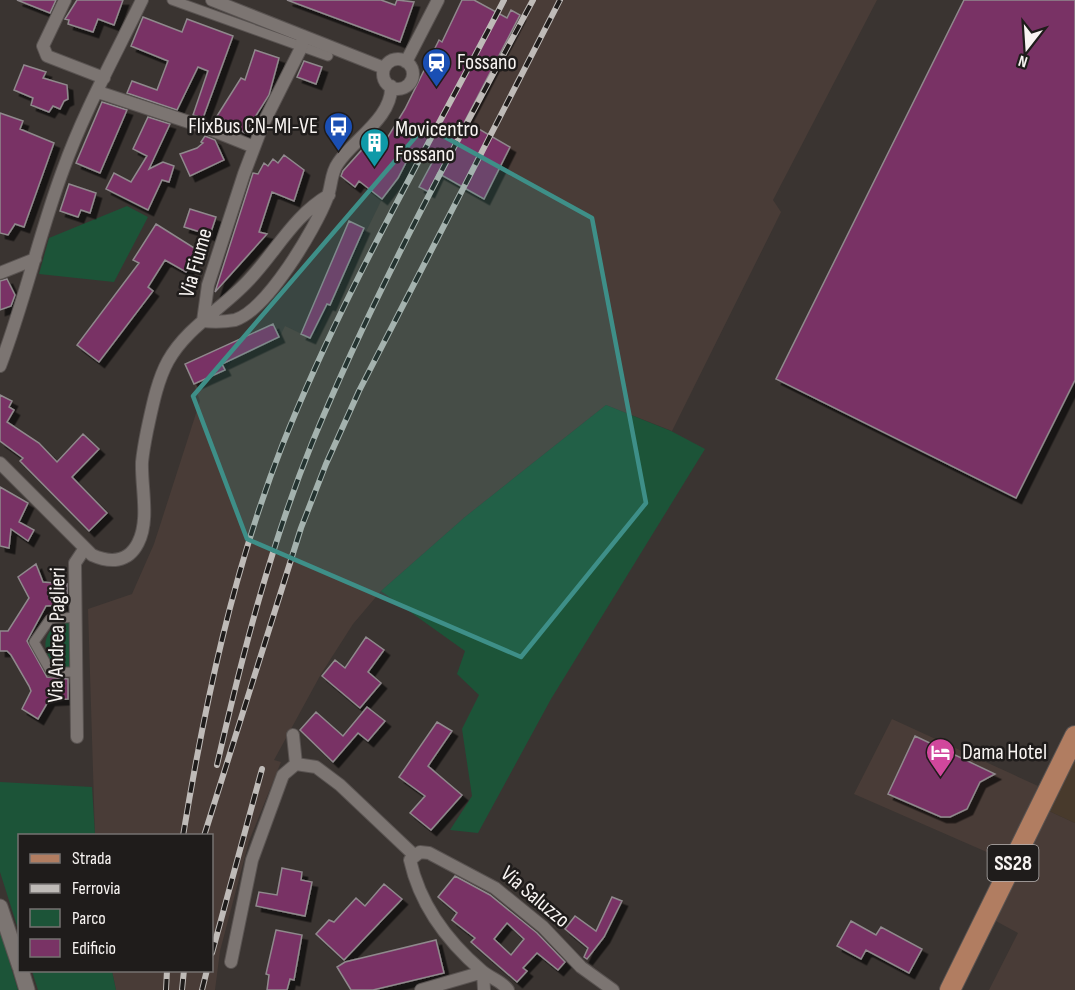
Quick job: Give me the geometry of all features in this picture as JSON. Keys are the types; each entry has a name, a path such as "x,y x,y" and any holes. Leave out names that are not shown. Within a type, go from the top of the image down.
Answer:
{"main road":[{"name":"SS28","path":"950,990 1075,736"}],"street":[{"path":"65,0 44,44 43,52 47,56 104,78"},
{"path":"0,366 16,323 63,170 142,0"},
{"path":"172,0 384,68"},
{"path":"212,0 328,56"},
{"path":"406,62 438,0"},
{"name":"Via Fiume","path":"85,548 92,555 116,561 134,551 140,541 143,526 142,461 158,385 167,362 185,336 203,321 208,285 254,147 302,42"},
{"path":"384,68 394,60 406,62 412,69 409,83 401,88 391,86"},
{"path":"203,321 236,319 250,311 283,274 307,240 329,195 335,168 382,113 392,95 391,86 384,77 384,68"},
{"path":"98,92 254,147"},
{"path":"203,321 249,280 305,210 329,195"},
{"path":"0,273 35,259"},
{"name":"Via Andrea Paglieri","path":"0,463 85,548 75,563 77,736"},
{"path":"75,672 51,672 34,642 50,620 76,617"},
{"path":"231,962 252,860 283,775 296,764 293,735"},
{"name":"Via Saluzzo","path":"296,764 316,767 340,785 417,854 429,853 495,888 543,927 581,967 613,990"},
{"path":"417,854 410,860 413,874 443,932 483,972 508,990"},
{"path":"0,907 18,963"},
{"path":"21,972 27,990"},
{"path":"421,990 483,972"},
{"path":"483,972 484,990"}],"highlighted area":[{"path":"425,126 592,218 646,503 521,657 247,539 193,396"}],"shaded area":[{"path":"462,0 877,0 773,200 781,212 672,431 606,405 465,517 381,591 353,624 321,674 274,760 281,762 249,841 220,951 215,990 116,990 112,972 213,972 213,834 95,834 88,609 132,594 154,544 200,401 194,384 225,370 234,359 279,338 285,326 310,338 313,332 316,334 382,199 398,178 418,139 395,126 439,41 442,41"},
{"path":"892,719 1038,786 1005,860 854,794"},
{"path":"1075,755 1075,823 1049,811"},
{"path":"1049,811 1075,823 1075,990 989,990 1018,933 994,920"}],"green space":[{"path":"127,206 148,217 114,282 39,274 49,238"},
{"path":"606,405 671,431 705,449 551,699 478,833 450,830 472,796 462,729 479,695 457,674 465,651 381,591 465,517"},
{"path":"69,623 69,668 55,667 46,651 47,636 54,625"},
{"path":"0,782 92,787 95,834 18,834 18,929 0,872"},
{"path":"0,931 18,990 0,990"},
{"path":"32,972 112,972 116,990 38,990"}],"building":[{"path":"17,0 56,0 50,13"},
{"path":"77,0 123,0 114,25 98,19 93,32 68,24 69,20 65,19"},
{"path":"287,0 381,0 395,5 397,0 414,2 400,42"},
{"path":"462,0 474,0 507,18 511,10 520,15 465,121 510,147 484,199 438,173 429,192 419,187 434,159 413,149 398,178 382,199 359,181 355,187 341,176 343,171 376,134 386,140 405,109 439,40 442,42"},
{"path":"964,0 1075,0 1075,380 1016,498 776,379"},
{"path":"143,17 182,32 187,19 233,36 203,118 193,115 208,71 198,67 177,110 127,93 132,81 157,90 168,61 131,46"},
{"path":"255,50 279,58 269,95 245,133 217,116 241,78 245,80"},
{"path":"304,61 322,67 316,84 297,77"},
{"path":"24,65 46,72 43,78 67,85 68,99 64,101 60,109 53,106 49,112 31,105 33,98 14,90"},
{"path":"102,102 127,110 100,173 76,163"},
{"path":"0,113 23,121 20,129 54,143 24,227 15,224 8,235 0,233"},
{"path":"148,117 170,124 149,169 163,162 174,166 169,182 162,180 148,210 106,189 114,173 131,182 147,156 133,149"},
{"path":"205,136 215,140 224,160 190,176 180,154 197,148 203,143 201,142"},
{"path":"284,155 304,170 294,201 272,192 259,232 267,234 215,292 253,173 258,174 264,163 268,166 273,159 278,163"},
{"path":"69,184 96,193 90,213 81,210 78,217 60,211"},
{"path":"190,209 216,217 210,235 184,227"},
{"path":"349,221 364,228 330,305 327,304 310,338 301,334"},
{"path":"156,224 199,251 186,272 165,260 148,287 153,291 99,362 77,345 139,263 133,260"},
{"path":"7,279 15,295 11,306 0,310 0,281"},
{"path":"273,324 279,337 222,364 225,370 194,384 185,364"},
{"path":"0,395 12,401 9,407 14,410 7,422 39,443 57,462 83,434 99,449 72,477 107,513 89,531 20,461 23,458 0,441"},
{"path":"0,487 28,503 19,522 34,530 28,541 11,529 9,548 0,546"},
{"path":"36,564 43,582 67,584 67,605 46,606 27,641 47,677 68,679 68,699 49,700 38,719 22,709 31,691 11,655 7,651 0,651 0,631 8,631 29,598 18,577"},
{"path":"366,637 384,650 368,672 381,683 360,708 322,676 335,660 345,668"},
{"path":"367,707 385,721 368,741 358,733 333,762 300,730 316,712 343,736"},
{"path":"437,722 452,731 428,766 462,795 431,830 410,813 425,796 399,777"},
{"name":"Dama Hotel","path":"915,736 995,774 980,782 967,809 950,817 941,817 888,794"},
{"path":"282,868 302,872 301,880 312,882 305,916 256,906 259,892 277,895"},
{"path":"455,876 490,895 537,933 565,962 558,970 537,953 523,968 527,971 517,982 471,942 475,938 452,920 457,913 438,897","holes":["507,923 524,939 511,955 494,939"]},
{"path":"384,884 402,899 344,960 316,934 329,920 334,922 356,898 365,906"},
{"path":"612,897 622,901 604,937 587,959 584,957 588,948 565,929 575,916 596,931"},
{"path":"851,921 876,935 881,927 922,949 909,973 866,950 861,959 837,946"},
{"path":"276,930 302,935 294,980 290,979 287,990 267,990 269,975 266,974"},
{"path":"436,940 444,973 373,990 351,990 337,967 345,962"}],"railway":[{"path":"183,834 222,638 249,541 282,446 359,276 504,0"},
{"path":"217,765 258,602 283,522 312,443 389,274 533,0"},
{"path":"205,834 301,528 326,464 359,391 560,0"},
{"path":"213,949 262,769"},
{"path":"166,990 167,972"},
{"path":"182,990 184,972"},
{"path":"202,990 206,972"}],"place":[{"name":"Fossano","path":"436,88"},
{"name":"FlixBus CN-MI-VE","path":"339,152"},
{"name":"Movicentro Fossano","path":"374,168"},
{"name":"Dama Hotel","path":"941,778"}]}
